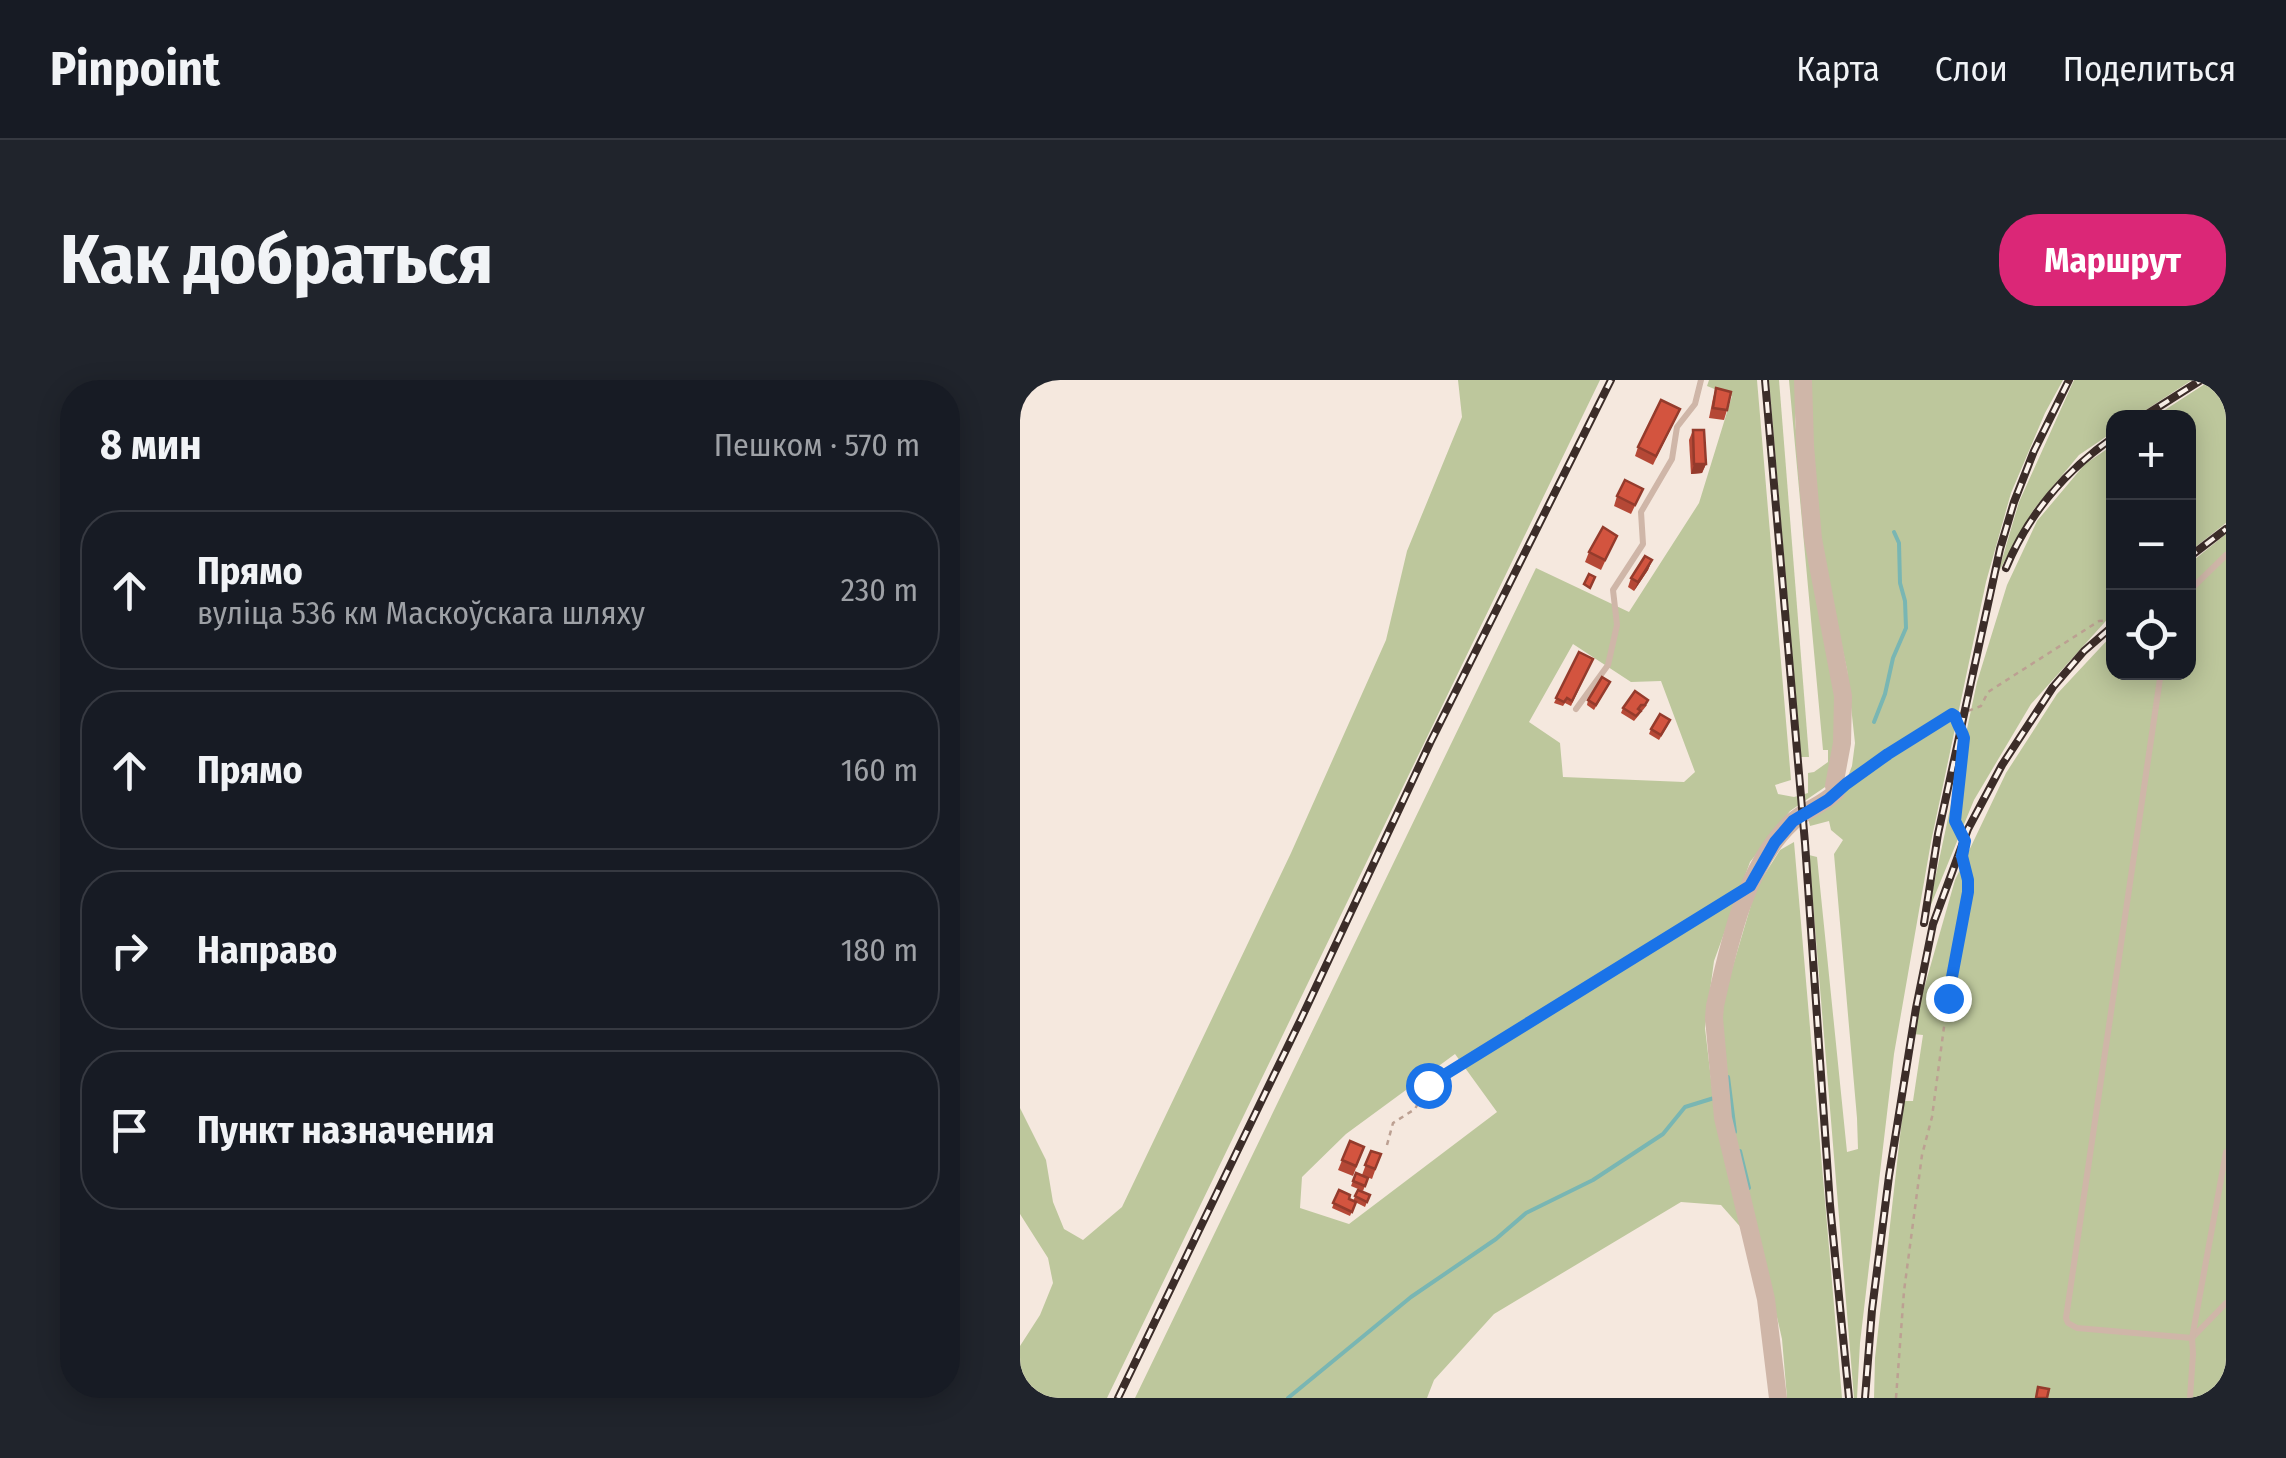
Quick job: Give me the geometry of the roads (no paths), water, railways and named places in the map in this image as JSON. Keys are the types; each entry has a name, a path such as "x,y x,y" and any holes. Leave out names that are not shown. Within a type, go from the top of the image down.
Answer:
{"street":[{"path":"1778,1398 1766,1299 1723,1118 1714,1006 1732,927 1775,842 1793,821 1836,792 1842,696 1813,539 1804,446 1803,380"}],"lane":[{"path":"1576,709 1608,665 1617,625 1614,590 1644,544 1641,512 1672,459 1677,428 1695,404 1701,380"},
{"path":"2190,590 2226,555"},
{"path":"2160,680 2066,1318 2077,1328 2192,1338"},
{"path":"2190,1398 2192,1338 2226,1152"},
{"path":"2192,1338 2226,1303"}],"waterway":[{"path":"1874,722 1906,628 1899,543 1894,532"},
{"path":"1728,1077 1735,1132"},
{"path":"1288,1398 1411,1297 1496,1239 1526,1213 1593,1180 1663,1134 1685,1107 1714,1098"},
{"path":"1740,1151 1749,1188"}],"railway":[{"path":"1118,1398 1430,743 1611,380"},
{"path":"1765,380 1805,843 1830,1205 1849,1398"},
{"path":"1924,923 1938,834 2000,549 2034,451 2069,380"},
{"path":"2154,410 2201,380"},
{"path":"2006,568 2025,530 2050,495 2106,443"},
{"path":"2196,552 2226,529"},
{"path":"1865,1398 1889,1176 1933,924 1968,829 2002,765 2053,687 2106,632"}]}
